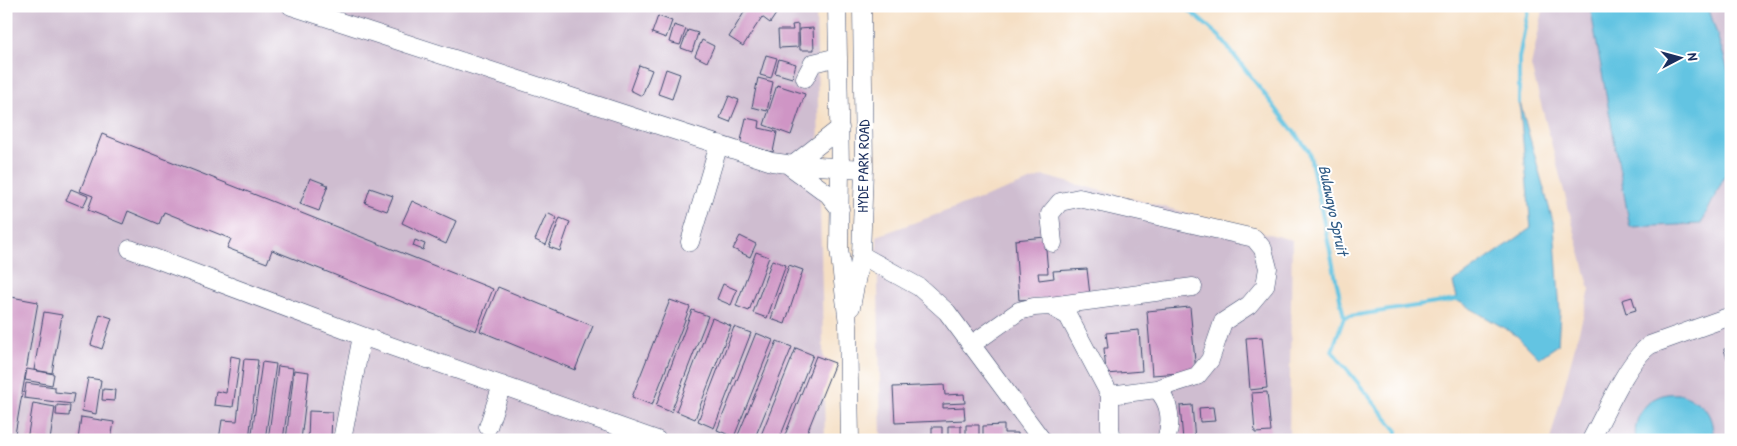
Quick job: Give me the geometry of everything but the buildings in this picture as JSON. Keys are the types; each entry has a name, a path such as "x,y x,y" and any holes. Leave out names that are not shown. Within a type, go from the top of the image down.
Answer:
{"street":[{"path":"291,6 772,162 790,165 864,169"},
{"name":"HYDE PARK ROAD","path":"837,6 840,128 839,248 848,324 850,440"},
{"name":"HYDE PARK ROAD","path":"848,324 861,255 864,169 862,6"},
{"path":"805,78 813,63 838,63 863,68"},
{"path":"790,165 840,128"},
{"path":"690,242 719,144"},
{"path":"790,165 828,194 840,209"},
{"path":"1053,243 1050,214 1060,202 1079,198 1254,238 1263,249 1268,268 1265,286 1249,305 1223,322 1210,360 1196,376 1156,389 1110,394"},
{"path":"130,249 362,336 657,440"},
{"path":"861,255 926,292 947,312 1042,440"},
{"path":"971,345 1019,311 1034,307 1193,286"},
{"path":"1050,306 1068,316 1110,394 1112,440"},
{"path":"1591,440 1617,391 1643,350 1650,345 1731,316"},
{"path":"342,440 362,336"},
{"path":"488,427 502,385"},
{"path":"1156,389 1163,395 1168,409 1170,426 1166,440"}],"shaded area":[{"path":"6,6 816,6 825,440 6,440"},
{"path":"1544,6 1731,6 1731,440 1550,440 1590,290 1531,66"},
{"path":"1044,176 1292,240 1289,440 881,440 877,236"}],"water":[{"path":"1590,6 1708,6 1731,79 1731,164 1701,224 1630,227"},
{"path":"1519,99 1554,225 1560,312 1558,345 1539,358 1516,335 1458,301 1453,283 1531,228"},
{"path":"1680,394 1695,401 1706,410 1712,423 1713,440 1636,440 1636,426 1645,406 1650,401 1663,395"}],"waterway":[{"name":"Bulawayo Spruit","path":"1184,6 1219,36 1309,151 1344,317 1332,351 1397,431 1397,440"},
{"path":"1519,103 1519,58 1529,6"},
{"path":"1344,317 1462,299"}]}
